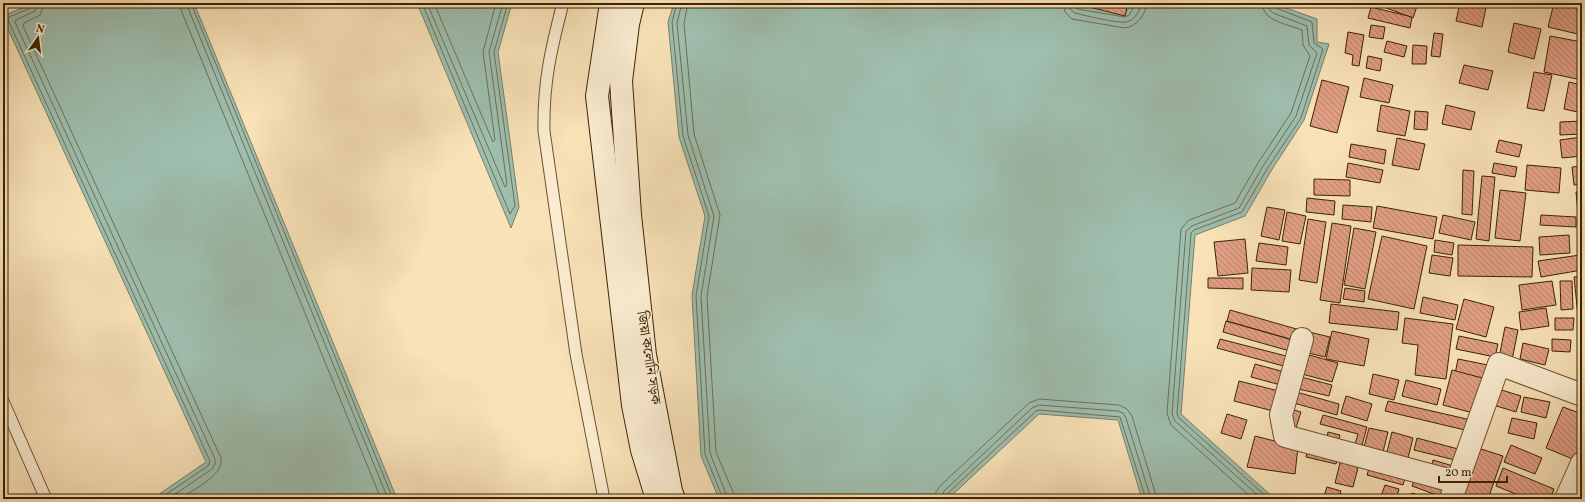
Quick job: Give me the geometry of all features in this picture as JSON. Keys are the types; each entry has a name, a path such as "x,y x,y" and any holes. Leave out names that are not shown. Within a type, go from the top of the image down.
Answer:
{"main road":[{"path":"611,3 597,96 633,405 642,450 657,499"},
{"name":"জিয়া কলোনি সড়ক","path":"633,3 628,24 621,81 630,215 645,355 671,491 674,499"},
{"path":"1302,339 1281,415 1285,436 1454,491 1499,364 1582,395"},
{"path":"1566,499 1582,463"}],"lane":[{"path":"563,3 547,69 543,99 544,131 576,354 604,499"},
{"path":"3,401 46,499"}],"water":[{"path":"34,3 194,3 397,499 152,499 206,462 3,18 3,16"},
{"path":"417,3 512,3 498,52 519,207 511,228"},
{"path":"674,3 1067,3 1125,13 1133,3 1272,3 1317,19 1317,42 1329,44 1304,120 1271,171 1245,216 1195,235 1181,414 1275,499 1142,499 1118,420 1039,414 948,499 719,499 701,456 692,295 705,216 679,137 668,22"}],"building":[{"path":"1073,3 1128,3 1125,16"},
{"path":"1373,3 1418,3 1413,18"},
{"path":"1460,3 1487,3 1482,27 1456,21"},
{"path":"1554,3 1582,9 1582,35 1548,27"},
{"path":"1371,7 1412,17 1410,28 1368,18"},
{"path":"1514,23 1541,29 1534,59 1508,52"},
{"path":"1371,25 1385,27 1383,39 1369,37"},
{"path":"1348,32 1364,35 1359,66 1352,65 1353,55 1345,53"},
{"path":"1434,33 1443,34 1440,57 1431,56"},
{"path":"1550,36 1582,42 1582,80 1544,72"},
{"path":"1387,41 1407,46 1404,57 1384,52"},
{"path":"1413,45 1427,46 1426,64 1412,64"},
{"path":"1368,56 1382,59 1380,71 1366,68"},
{"path":"1464,65 1493,71 1488,90 1459,83"},
{"path":"1534,72 1552,75 1544,111 1527,108"},
{"path":"1364,78 1393,85 1389,103 1360,97"},
{"path":"1322,80 1349,87 1337,133 1310,126"},
{"path":"1569,82 1582,85 1582,113 1564,109"},
{"path":"1381,105 1410,111 1405,136 1377,131"},
{"path":"1446,105 1475,112 1471,130 1442,124"},
{"path":"1415,111 1428,112 1427,130 1414,129"},
{"path":"1582,121 1582,134 1560,135 1560,122"},
{"path":"1582,137 1582,156 1562,158 1560,140"},
{"path":"1397,138 1425,144 1419,170 1392,165"},
{"path":"1499,140 1522,145 1519,157 1496,152"},
{"path":"1351,144 1386,150 1384,164 1349,157"},
{"path":"1348,163 1383,170 1380,183 1346,177"},
{"path":"1494,163 1517,167 1515,177 1492,173"},
{"path":"1527,165 1561,168 1559,193 1525,190"},
{"path":"1582,166 1582,184 1574,185 1572,167"},
{"path":"1463,170 1474,171 1472,215 1462,214"},
{"path":"1482,176 1495,177 1489,241 1476,239"},
{"path":"1314,179 1350,180 1350,196 1314,195"},
{"path":"1500,190 1526,193 1520,241 1495,238"},
{"path":"1576,192 1582,192 1582,212 1578,212"},
{"path":"1307,198 1335,201 1334,215 1306,212"},
{"path":"1343,205 1372,207 1371,222 1342,219"},
{"path":"1377,206 1437,217 1433,239 1373,228"},
{"path":"1267,207 1285,210 1279,240 1261,236"},
{"path":"1287,212 1306,216 1300,244 1282,241"},
{"path":"1443,215 1475,222 1471,240 1439,233"},
{"path":"1541,215 1576,217 1576,227 1540,225"},
{"path":"1308,219 1326,222 1317,283 1299,280"},
{"path":"1332,223 1351,226 1340,303 1320,300"},
{"path":"1354,228 1376,232 1365,289 1344,285"},
{"path":"1569,235 1570,253 1540,255 1539,237"},
{"path":"1382,236 1427,246 1414,309 1368,299"},
{"path":"1582,238 1582,249 1580,249 1578,239"},
{"path":"1245,239 1248,273 1218,276 1214,242"},
{"path":"1435,240 1454,243 1452,255 1434,252"},
{"path":"1259,243 1288,247 1286,265 1256,261"},
{"path":"1458,245 1533,247 1532,277 1458,276"},
{"path":"1432,255 1453,258 1450,276 1429,273"},
{"path":"1580,255 1582,270 1541,277 1538,261"},
{"path":"1252,268 1291,270 1289,292 1251,290"},
{"path":"1582,276 1582,326 1579,326 1574,277"},
{"path":"1208,278 1243,278 1243,289 1208,288"},
{"path":"1552,281 1556,305 1522,310 1519,285"},
{"path":"1560,281 1572,281 1573,309 1561,310"},
{"path":"1345,288 1365,291 1364,302 1343,299"},
{"path":"1423,297 1458,305 1455,320 1420,313"},
{"path":"1464,299 1494,307 1486,337 1456,329"},
{"path":"1331,304 1399,312 1397,330 1329,323"},
{"path":"1546,308 1549,326 1521,330 1519,312"},
{"path":"1230,310 1300,330 1297,341 1227,321"},
{"path":"1405,318 1453,324 1446,379 1415,375 1418,345 1402,343"},
{"path":"1555,318 1574,318 1573,330 1555,330"},
{"path":"1226,321 1296,341 1293,352 1223,332"},
{"path":"1505,327 1518,330 1512,360 1499,358"},
{"path":"1305,331 1330,337 1325,357 1300,351"},
{"path":"1332,331 1369,339 1364,366 1326,359"},
{"path":"1459,336 1498,344 1495,357 1456,349"},
{"path":"1220,339 1290,357 1287,367 1217,348"},
{"path":"1552,339 1571,340 1570,352 1552,351"},
{"path":"1523,343 1549,349 1545,365 1520,359"},
{"path":"1302,353 1338,363 1332,382 1298,373"},
{"path":"1458,359 1493,366 1490,381 1455,374"},
{"path":"1255,364 1292,374 1288,387 1251,377"},
{"path":"1452,370 1486,379 1477,414 1443,405"},
{"path":"1373,374 1399,380 1394,400 1369,394"},
{"path":"1297,376 1332,385 1329,396 1294,388"},
{"path":"1406,380 1441,389 1437,405 1402,396"},
{"path":"1239,381 1283,392 1277,412 1234,401"},
{"path":"1495,388 1521,396 1516,412 1490,404"},
{"path":"1293,391 1339,404 1337,415 1290,402"},
{"path":"1346,396 1372,404 1367,421 1341,413"},
{"path":"1524,397 1550,402 1546,418 1521,412"},
{"path":"1388,401 1471,420 1469,431 1385,411"},
{"path":"1563,407 1582,414 1582,441 1575,460 1546,448"},
{"path":"1290,409 1301,412 1295,431"},
{"path":"1227,414 1247,420 1241,439 1221,433"},
{"path":"1323,415 1367,427 1362,445 1355,444 1358,434 1320,424"},
{"path":"1512,418 1537,423 1534,439 1508,433"},
{"path":"1369,428 1388,432 1383,452 1364,447"},
{"path":"1328,432 1340,435 1338,445 1326,441"},
{"path":"1392,432 1413,438 1407,462 1386,456"},
{"path":"1255,436 1298,447 1295,474 1247,467"},
{"path":"1417,438 1458,449 1455,460 1414,450"},
{"path":"1511,445 1542,458 1535,474 1504,462"},
{"path":"1309,446 1339,453 1336,464 1306,457"},
{"path":"1478,448 1503,456 1488,499 1462,499"},
{"path":"1342,455 1360,460 1353,487 1335,483"},
{"path":"1433,460 1453,466 1449,478 1430,473"},
{"path":"1371,462 1407,472 1403,485 1367,475"},
{"path":"1503,468 1554,489 1550,499 1528,499 1496,486"},
{"path":"1417,473 1447,483 1442,497 1412,486"},
{"path":"1385,485 1399,489 1396,499 1381,496"},
{"path":"1327,487 1341,491 1339,499 1323,499"},
{"path":"1412,493 1429,499 1410,499"}]}
